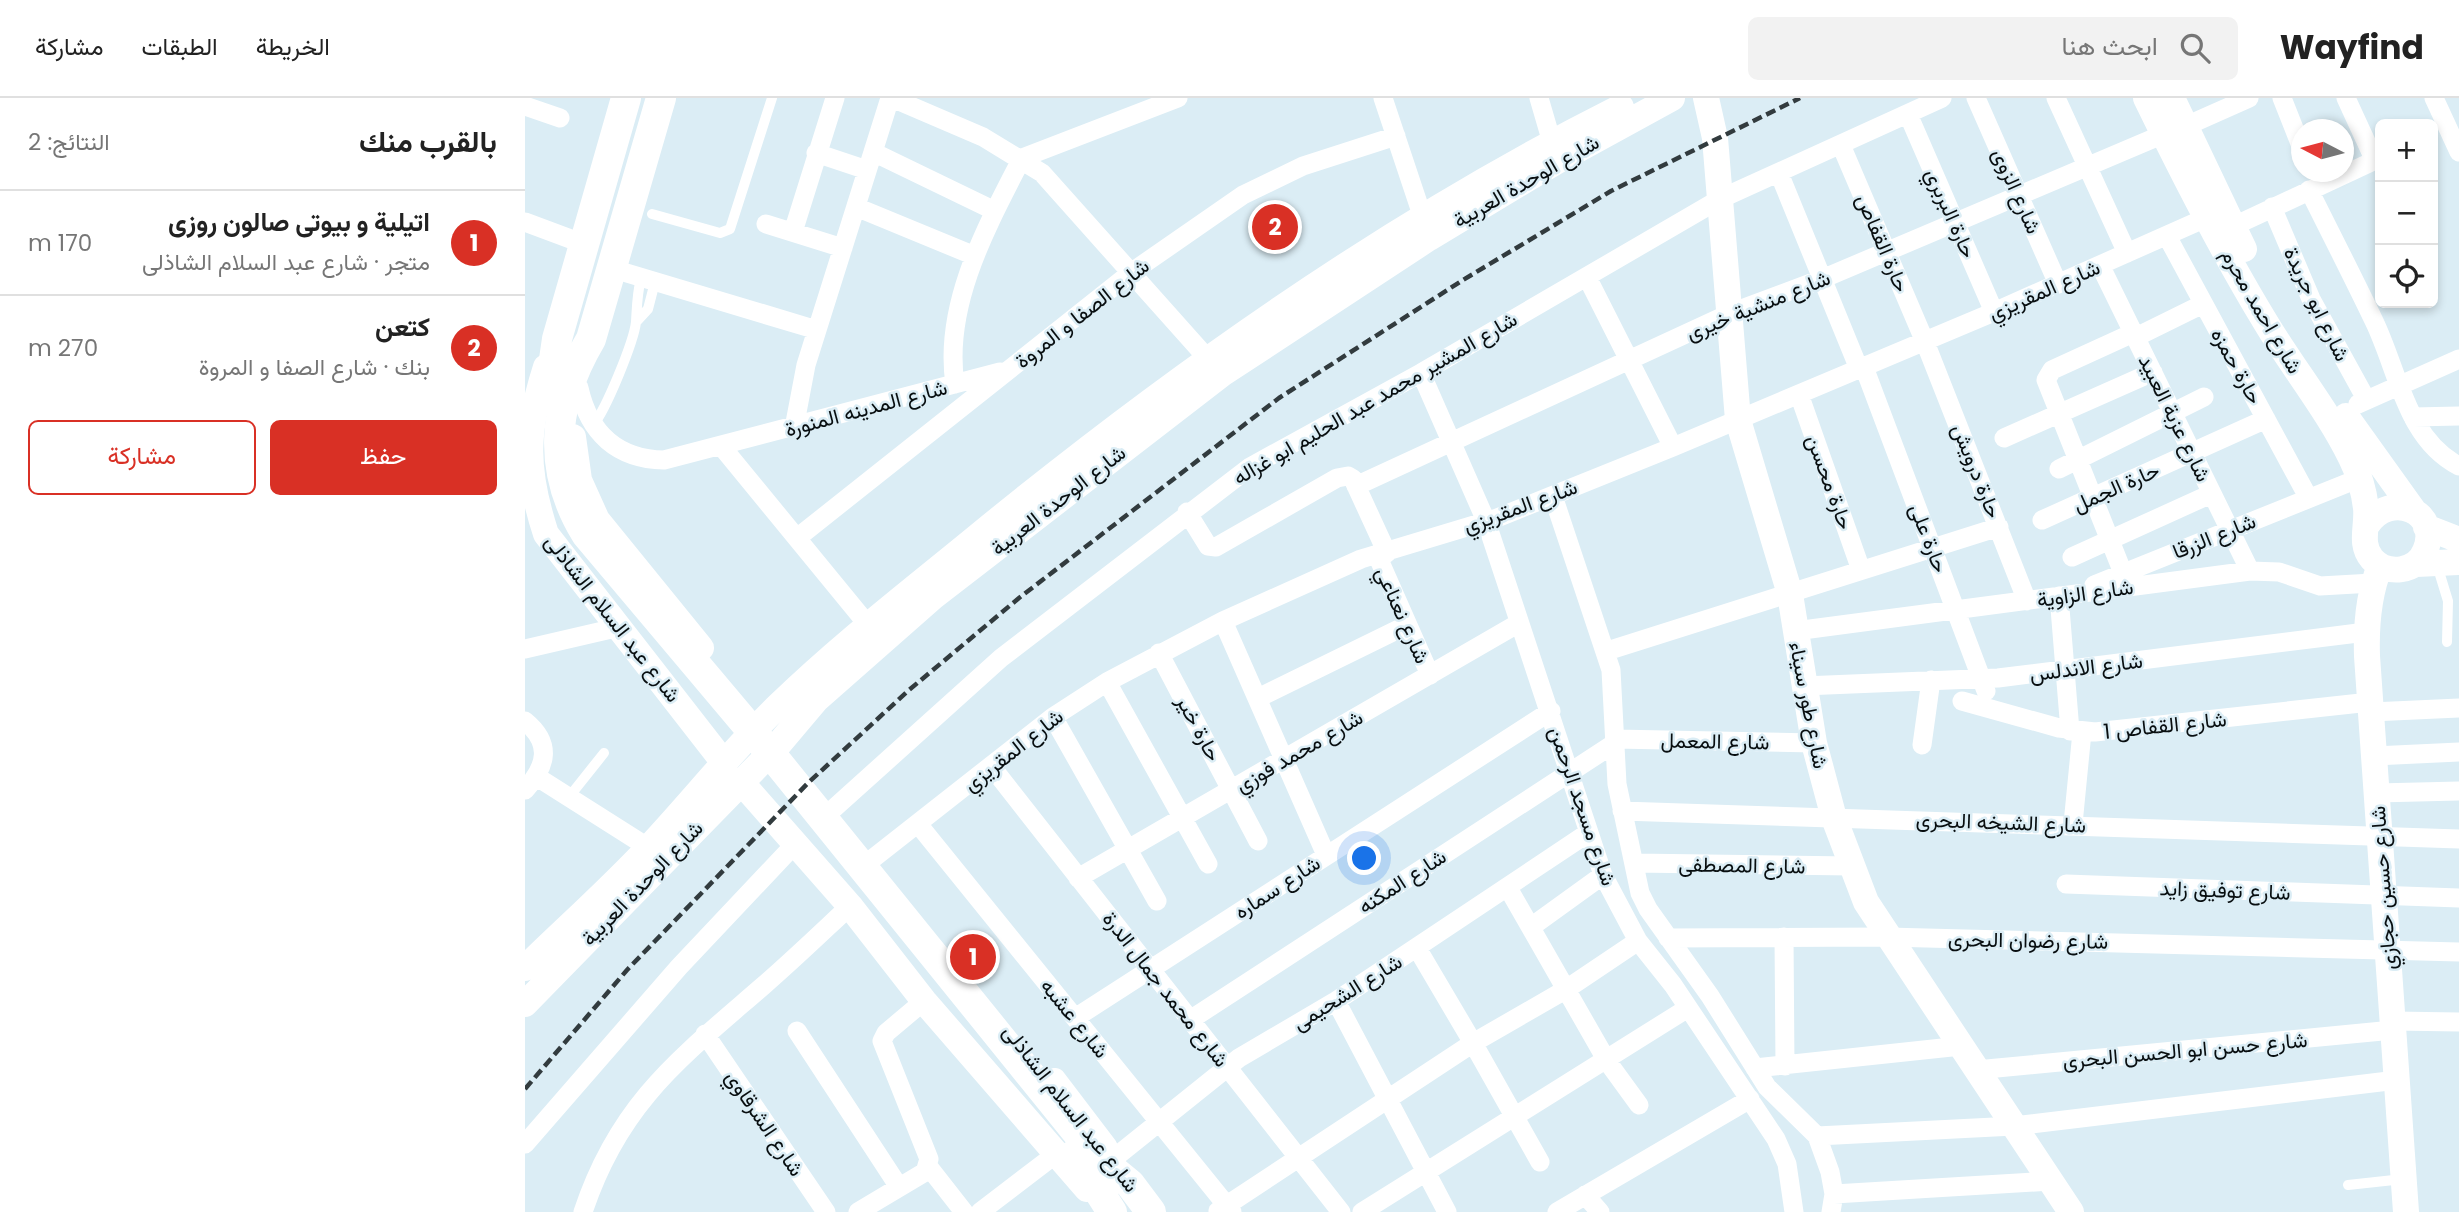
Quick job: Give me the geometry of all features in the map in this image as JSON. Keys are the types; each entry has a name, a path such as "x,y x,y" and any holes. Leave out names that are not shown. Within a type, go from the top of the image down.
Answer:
{"main road":[{"name":"شارع عبد السلام الشاذلى","path":"557,339 626,98"},
{"path":"661,98 591,339 576,365 543,446 546,477 555,507 573,543 1073,1152 1094,1179 1109,1208"},
{"path":"557,339 563,400"},
{"path":"1073,1152 1106,1167 1130,1184"},
{"name":"شارع عبد السلام الشاذلى","path":"1130,1184 1151,1212"}],"street":[{"path":"793,232 835,98"},
{"path":"794,428 806,365 891,98 983,137 1023,158 1058,189 1215,366"},
{"path":"1383,98 1426,228"},
{"path":"1539,98 1554,151"},
{"name":"شارع الوحدة العربية","path":"525,1004 618,892 733,773 761,723 869,625 1215,366 1426,228 1638,98"},
{"name":"شارع الوحدة العربية","path":"1554,151 1672,98"},
{"name":"شارع طور سيناء","path":"1706,98 1715,138 1738,419 1790,594 1803,686 1833,818 1866,902 1887,937 2071,1212"},
{"name":"شارع المشير محمد عبد الحليم ابو غزاله","path":"831,811 1001,658 1187,512 1284,445 1421,373 1720,199 1942,98"},
{"name":"شارع الزوى","path":"1976,98 2058,284"},
{"path":"2056,98 2127,253"},
{"name":"شارع احمد محرم","path":"2146,98 2175,130 2263,319 2338,435 2360,478 2367,525 2365,544 2377,575"},
{"name":"شارع احمد محرم","path":"2172,98 2175,130"},
{"name":"شارع منشية خيرى","path":"1356,486 1731,313 1822,279 2249,98"},
{"path":"2282,98 2291,121"},
{"path":"2346,98 2375,154"},
{"path":"2434,98 2459,152"},
{"path":"955,384 953,337 975,256 1023,158 1164,100"},
{"path":"525,106 560,118"},
{"name":"حارة البربري","path":"1908,114 1994,312"},
{"name":"شارع الصفا و المروة","path":"797,538 1132,272 1262,184 1303,166 1396,136"},
{"name":"حارة القفاص","path":"1841,145 1925,342"},
{"path":"816,153 870,161 995,211"},
{"name":"شارع المقريزي","path":"871,860 1053,717 1107,682 1223,621 1346,565 1486,521 1674,447 1925,342 2167,236 2219,226 2272,207 2313,183 2375,161"},
{"name":"حارة على","path":"1779,173 1862,368 1957,610 1991,709"},
{"path":"2313,183 2375,322 2413,417 2439,451 2459,466"},
{"path":"856,207 975,256"},
{"name":"شارع ابو جريدة","path":"2272,207 2311,299 2366,399"},
{"path":"525,222 584,244"},
{"path":"766,224 843,248"},
{"name":"شارع احمد محرم","path":"2219,226 2293,340 2420,519"},
{"name":"حارة حمزه","path":"2167,236 2308,497"},
{"name":"شارع عزبة العبيد","path":"2100,265 2250,571"},
{"path":"610,268 817,330"},
{"path":"1587,276 1674,447"},
{"path":"2123,573 2046,380 2052,370 2203,304"},
{"name":"شارع عبد السلام الشاذلى","path":"557,339 531,407 526,430 529,497 546,534 566,563 641,652 733,773 850,906 924,1001 1073,1152"},
{"name":"حارة درويش","path":"1925,342 2027,601"},
{"path":"2343,411 2459,359"},
{"name":"شارع المدينه المنورة","path":"563,400 583,408 593,426 611,446 650,460 664,460 722,447 1010,369"},
{"path":"2004,438 2153,372"},
{"name":"شارع مسجد الرحمن","path":"1421,373 1486,521 1571,771 1603,876 1638,941 1688,1008 1776,1139 1787,1164 1794,1212"},
{"name":"حارة محسن","path":"1799,394 1861,570"},
{"path":"2059,469 2204,397"},
{"path":"563,400 573,426 574,459 587,501 597,520 761,723"},
{"path":"2413,417 2459,416"},
{"name":"حارة الجمل","path":"2042,520 2266,419"},
{"path":"722,447 869,625"},
{"path":"1187,512 1212,548 1342,475 1353,479 1356,486"},
{"name":"شارع الزرقا","path":"2064,596 2360,478"},
{"name":"شارع نعناعي","path":"1356,486 1407,625 1430,675"},
{"name":"شارع الوحدة العربية","path":"525,968 618,892 649,848 733,773 778,745 816,700 1055,487"},
{"path":"2072,557 2211,494"},
{"name":"شارع مسجد الرحمن","path":"1553,496 1607,651 1615,692 1615,741 1622,811 1648,909 1710,996 1767,1087 1817,1136 1825,1154 1833,1203"},
{"path":"2367,525 2382,509 2393,506 2459,540"},
{"path":"2420,519 2426,551 2437,562"},
{"path":"1607,651 1999,527"},
{"path":"2377,575 2437,562"},
{"name":"شارع الزاوية","path":"1795,631 2250,571 2279,572 2320,586 2377,575"},
{"name":"شارع حسين حجازي","path":"2377,575 2366,632 2406,1212"},
{"path":"2064,596 2065,670 2076,731 2073,824"},
{"path":"641,652 678,620"},
{"path":"1223,621 1326,855"},
{"name":"شارع محمد فوزي","path":"1079,878 1519,623"},
{"path":"1258,698 1407,625"},
{"path":"527,646 620,627"},
{"name":"شارع الاندلس","path":"1803,686 1982,679 2366,632"},
{"name":"حارة خير","path":"1159,653 1258,841"},
{"path":"1922,745 1931,680"},
{"path":"1107,682 1180,819 1208,864"},
{"name":"شارع القفاص 1","path":"1962,701 2076,731 2371,707 2459,708"},
{"name":"شارع سماره","path":"1075,1018 1551,711"},
{"path":"1053,717 1157,901"},
{"path":"525,721 539,733 543,751 535,778 649,848"},
{"name":"شارع المعمل","path":"1615,741 1814,743"},
{"name":"شارع المكنه","path":"1190,1020 1615,741"},
{"name":"شارع عبد السلام الشاذلى","path":"778,745 1084,1117 1130,1184"},
{"path":"2374,756 2459,752"},
{"name":"شارع محمد جمال الدرة","path":"991,766 1341,1212"},
{"path":"2377,793 2459,791"},
{"name":"شارع الشيخه البحرى","path":"1622,811 2459,839"},
{"name":"شارع عشبه","path":"918,824 1159,1121 1225,1210"},
{"name":"شارع الشحيمى","path":"1113,1159 1227,1066 1336,1001 1588,833"},
{"path":"525,1144 679,967 796,843"},
{"name":"شارع المصطفى","path":"1634,863 1851,866"},
{"path":"1531,928 1603,876"},
{"name":"شارع توفيق زايد","path":"2066,884 2459,898"},
{"path":"1508,888 1607,1061 1639,1105"},
{"path":"583,1212 597,1175 628,1117 663,1075 705,1034 850,906"},
{"path":"1784,937 1785,1066"},
{"name":"شارع رضوان البحرى","path":"1668,938 1887,937 2459,951"},
{"path":"1225,1210 1473,1043 1565,990 1638,941"},
{"path":"1417,948 1540,1163"},
{"path":"858,1212 925,1172 928,1166 929,1159 882,1041 886,1032 924,1001"},
{"path":"1336,1001 1447,1212"},
{"path":"1362,1212 1688,1008"},
{"name":"شارع حسن ابو الحسن البحرى","path":"1976,1070 2393,1026 2459,1022"},
{"path":"797,1031 899,1188"},
{"name":"شارع الشرقاوي","path":"705,1034 826,1212"},
{"path":"1755,1068 1961,1046"},
{"path":"1817,1136 2014,1126 2397,1080"},
{"path":"1557,1212 1750,1099"},
{"path":"980,1212 1073,1152"},
{"path":"928,1166 964,1212"},
{"path":"1833,1203 2050,1181"},
{"path":"1585,1195 1600,1212"}],"lane":[{"path":"653,214 714,232 730,229 772,98"},
{"path":"593,426 609,401 636,322 648,309 648,280"},
{"path":"2437,562 2446,588 2447,642"},
{"path":"569,797 604,753"},
{"path":"2348,1185 2403,1179"}],"railway":[{"path":"525,1089 627,970 808,783 909,690 1019,598 1279,398 1463,280 1611,191 1800,98"}],"place":[{"name":"كتعن","path":"1275,227"},
{"name":"اتيلية و بيوتى صالون روزى","path":"973,957"}]}
